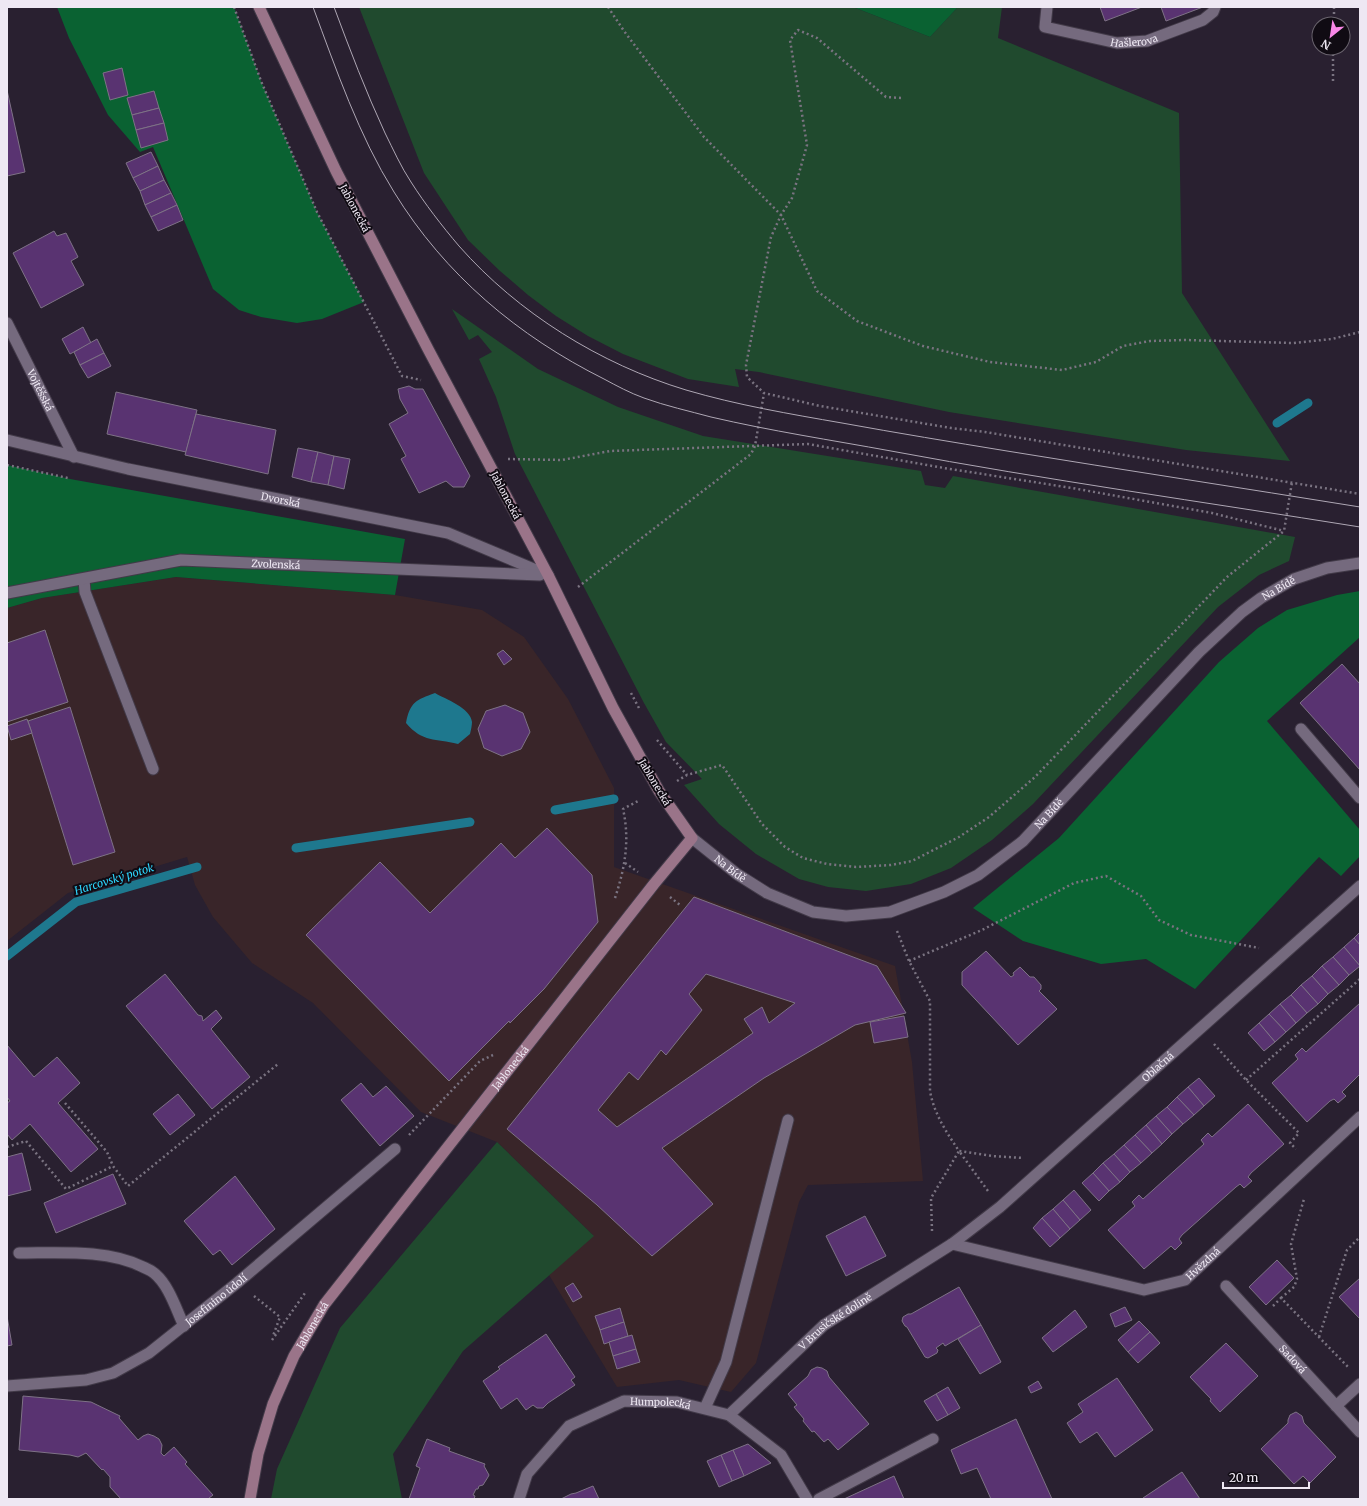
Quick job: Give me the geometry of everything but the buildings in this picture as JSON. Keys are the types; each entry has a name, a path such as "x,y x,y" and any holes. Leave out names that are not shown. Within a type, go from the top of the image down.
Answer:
{"main road":[{"name":"Jablonecká","path":"250,1499 258,1454 273,1404 294,1356 324,1305 654,884 692,838 659,791 613,708 548,575 428,349 336,171 260,7"}],"street":[{"name":"Hašlerova","path":"1047,7 1045,28 1116,43 1147,41 1203,20 1213,12 1215,7"},
{"name":"Vojtěšská","path":"7,323 74,457"},
{"name":"Dvorská","path":"7,440 128,470 448,533 548,575"},
{"name":"Zvolenská","path":"7,593 180,560 548,575"},
{"name":"Na Bídě","path":"692,838 737,874 767,894 813,912 846,916 890,912 944,892 978,875 1023,841 1198,652 1242,612 1294,579 1327,568 1360,563"},
{"path":"84,578 85,592 153,769"},
{"path":"1301,729 1360,798"},
{"name":"Oblačná","path":"952,1244 1000,1207 1054,1160 1360,886"},
{"name":"Hvězdná","path":"952,1244 1144,1290 1185,1280 1360,1117"},
{"path":"705,1408 726,1362 788,1120"},
{"name":"Josefinino údolí","path":"7,1386 86,1380 113,1373 149,1353 237,1283 396,1150"},
{"name":"V Brusičské dolině","path":"729,1415 824,1325 952,1244"},
{"path":"19,1253 113,1256 137,1264 154,1273 165,1286 184,1326"},
{"name":"Sadová","path":"1226,1286 1360,1432"},
{"path":"1336,1406 1360,1384"},
{"name":"Humpolecká","path":"519,1499 527,1474 569,1426 624,1401 677,1402 729,1415 781,1455 807,1499"},
{"path":"819,1499 933,1439"}],"path":[{"path":"234,7 261,81 317,212 402,376 424,381"},
{"path":"608,7 624,31 704,137 781,215 817,291 857,321 923,346 990,362 1062,370 1096,362 1123,346 1150,341 1185,340 1293,343 1332,339 1360,332"},
{"path":"901,98 886,97 817,38 798,30 790,40 807,145 792,198 781,215 771,237 746,364 747,377 764,393 820,406 1360,494"},
{"path":"1333,56 1333,82"},
{"path":"581,594 578,587 752,454 755,446 764,393"},
{"path":"510,458 562,460 610,451 808,444 944,468 1080,489 1212,514 1284,531"},
{"path":"722,765 762,824 785,847 803,858 826,864 856,867 892,865 912,861 959,837 989,817 1035,777 1228,577 1284,531 1292,482"},
{"path":"628,689 643,715"},
{"path":"654,735 658,742 687,775"},
{"path":"622,809 625,828 625,863"},
{"path":"909,961 982,930 1074,882 1106,876 1141,896 1159,920 1191,935 1284,953"},
{"path":"890,912 909,961 930,1001 932,1099 942,1124 959,1151 1000,1207"},
{"path":"1246,1080 1360,979"},
{"path":"1201,1028 1246,1080 1299,1133 1290,1143 1310,1164"},
{"path":"396,1150 480,1060 495,1054"},
{"path":"65,1103 107,1152 113,1166 128,1186 278,1064"},
{"path":"7,1147 26,1141 66,1189 113,1166"},
{"path":"959,1151 992,1156 1054,1160"},
{"path":"936,1254 932,1228 931,1198 959,1151"},
{"path":"1257,1320 1294,1287 1297,1279 1291,1244 1304,1197"},
{"path":"1319,1337 1347,1250 1360,1237"},
{"path":"237,1283 280,1317 272,1340"},
{"path":"1281,1298 1350,1369"}],"shaded area":[{"path":"176,577 395,595 482,610 524,637 568,699 614,788 614,867 895,966 912,1062 923,1181 808,1185 799,1202 756,1363 731,1392 679,1380 617,1387 549,1275 593,1235 497,1142 421,1112 313,1003 252,963 213,917 195,885 187,857 68,893 7,941 7,608 42,598"}],"green space":[{"path":"57,7 234,7 261,81 317,212 364,302 322,319 297,323 261,317 239,310 213,289 153,147 140,152 108,115 69,38"},
{"path":"359,7 853,7 930,37 958,7 1002,7 998,38 1179,113 1182,293 1290,461 1186,450 949,412 759,372 735,369 739,387 688,379 623,354 588,336 556,316 500,271 468,240 424,173"},
{"path":"853,7 958,7 930,37"},
{"path":"452,309 538,369 618,407 703,436 921,471 925,485 945,488 953,476 1295,537 1289,561 1259,575 1218,607 1033,804 992,840 951,868 911,884 866,891 828,887 799,879 756,854 719,824 684,785 702,779 666,742 644,703 515,454 496,397 479,359 492,352 478,335 469,340"},
{"path":"7,465 70,479 405,539 395,595 176,577 42,598 7,608"},
{"path":"1360,591 1360,637 1267,721 1360,830 1360,856 1341,876 1319,857 1195,989 1146,959 1101,964 1023,941 973,908 1059,838 1219,662 1258,628 1287,610 1337,595"},
{"path":"497,1142 594,1236 463,1351 393,1454 402,1499 271,1499 277,1469 340,1328"}],"water":[{"path":"435,693 462,708 471,717 472,722 470,734 458,744 424,737 418,734 406,723 412,706 419,700"}],"waterway":[{"name":"Harcovský potok","path":"1277,423 1308,403"},
{"name":"Harcovský potok","path":"555,810 614,799"},
{"name":"Harcovský potok","path":"296,848 470,822"},
{"name":"Harcovský potok","path":"7,956 76,902 197,867"}],"tram line":[{"path":"313,7 349,102 381,171 414,222 436,250 460,276 513,323 572,362 634,394 661,404 711,417 778,431 1008,472 1360,527"},
{"path":"334,7 371,102 385,133 407,176 428,207 459,246 507,293 534,314 592,351 654,379 686,390 744,405 783,413 986,448 1360,507"}]}
